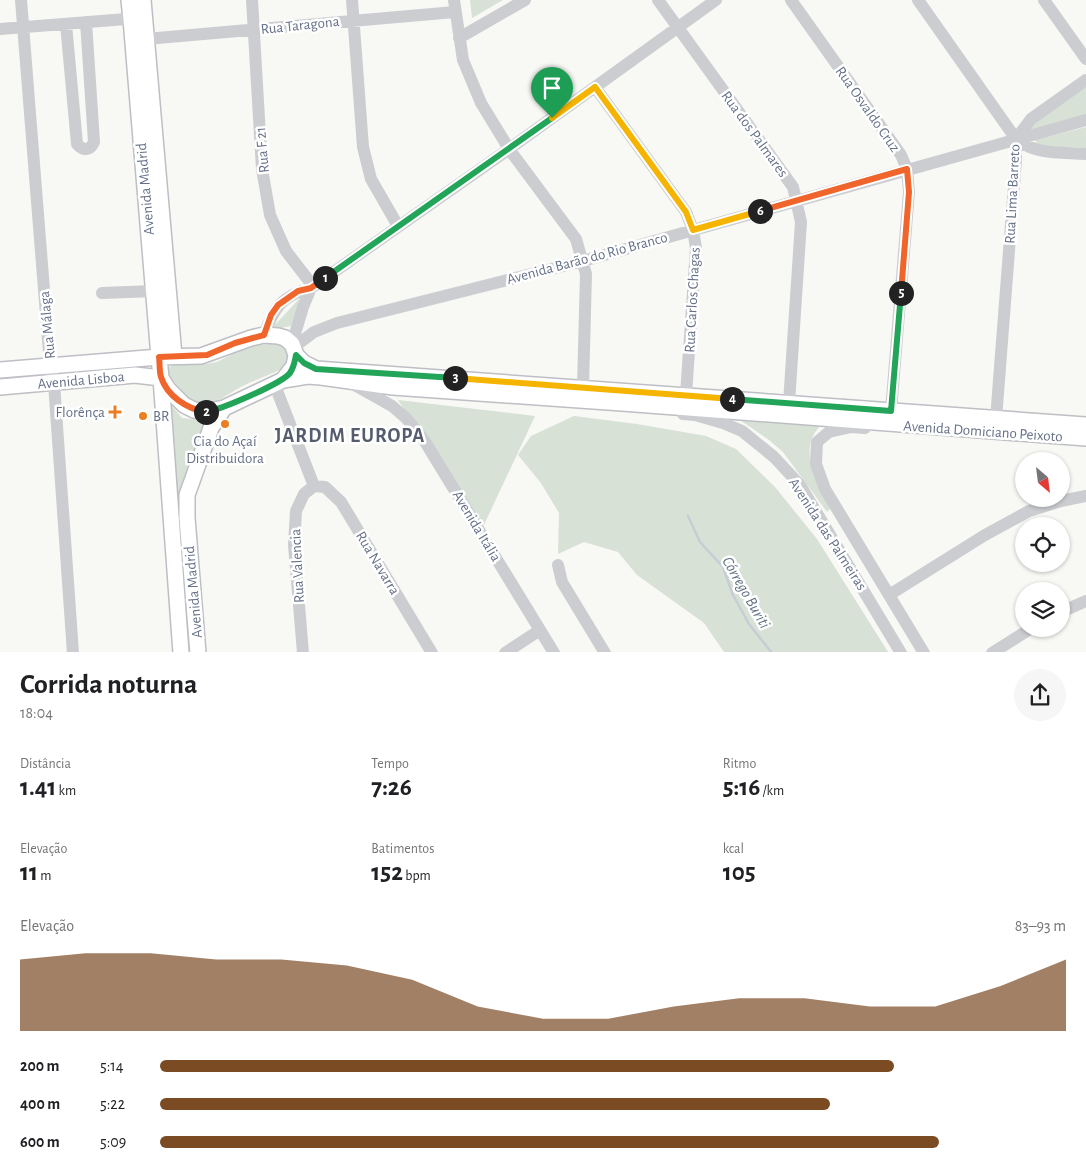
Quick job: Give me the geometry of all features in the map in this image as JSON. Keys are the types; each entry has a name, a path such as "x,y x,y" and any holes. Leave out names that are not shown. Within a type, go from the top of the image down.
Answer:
{"main road":[{"name":"Avenida Madrid","path":"129,0 146,39 167,356 161,378 181,652"},
{"name":"Avenida Madrid","path":"143,0 137,18 154,291 167,356"},
{"name":"Avenida Lisboa","path":"0,370 167,356 207,355 235,343 264,335"},
{"name":"Avenida Domiciano Peixoto","path":"264,335 284,338 294,348 304,363 316,369 1086,425"},
{"path":"278,382 294,366 294,348"},
{"name":"Avenida Lisboa","path":"0,387 135,375 161,378"},
{"name":"Avenida Domiciano Peixoto","path":"224,408 278,382 308,376 321,376 350,382 393,387 1086,438"},
{"path":"161,378 174,397 194,410 206,412 224,408"},
{"name":"Avenida Madrid","path":"198,652 186,518 186,495 210,428 224,408"}],"street":[{"name":"Rua Málaga","path":"21,0 50,365 54,383 73,652"},
{"name":"Rua F 21","path":"252,0 262,170 270,215 286,251 312,287"},
{"path":"352,0 363,147 370,178 398,226"},
{"path":"459,38 525,0"},
{"name":"Rua dos Palmares","path":"658,0 793,186 801,222 789,403"},
{"path":"264,335 271,315 278,305 298,291 312,287 510,149 716,0"},
{"name":"Rua Osvaldo Cruz","path":"791,0 901,155 907,169 909,192 891,411"},
{"name":"Rua Lima Barreto","path":"918,0 1016,139 1016,160 996,418"},
{"path":"1044,0 1086,59"},
{"path":"454,6 463,60 481,103 510,149 576,239 586,274 583,387"},
{"name":"Rua Taragona","path":"146,39 353,20 454,6"},
{"path":"0,29 137,18"},
{"path":"66,24 77,144 80,148 86,150 94,142 86,22"},
{"path":"1086,80 1031,119 1016,139 1026,147 1036,150 1086,154"},
{"name":"Rua Carlos Chagas","path":"595,87 686,212 693,230 696,248 686,395"},
{"name":"Avenida Barão do Rio Branco","path":"294,348 314,332 337,323 583,261 1086,120"},
{"path":"294,348 303,307 312,287"},
{"path":"102,293 154,291"},
{"path":"278,382 314,486"},
{"name":"Avenida Itália","path":"350,382 392,406 406,418 424,440 554,652"},
{"path":"392,406 389,396 393,387"},
{"name":"Avenida das Palmeiras","path":"622,403 636,409 695,415 723,423 742,430 774,457 800,485 901,652"},
{"name":"Avenida das Palmeiras","path":"900,425 885,429 851,427 829,432 817,442 816,464 825,489 924,652"},
{"name":"Rua Valencia","path":"303,652 294,545 296,511 304,494 314,486"},
{"name":"Rua Navarra","path":"314,486 325,487 341,502 432,652"},
{"path":"889,595 985,534 1029,510 1086,496"},
{"path":"821,519 837,509"},
{"path":"832,537 848,527"},
{"path":"853,572 869,562"},
{"path":"558,565 562,582 605,652"},
{"path":"1070,608 1086,602"},
{"path":"505,652 540,630"},
{"path":"992,652 1017,637"}],"shaded area":[{"path":"470,0 503,0 472,18"},
{"path":"1086,86 1086,115 1030,130 1034,122"},
{"path":"1086,127 1086,148 1039,146 1035,140"},
{"path":"300,298 291,326 270,330"},
{"path":"279,343 289,349 289,365 249,383 211,404 197,404 189,399 173,381 168,371 168,368 174,364 217,362 240,350 257,345"},
{"path":"165,397 182,418 210,421 185,481 194,652 186,652"},
{"path":"398,400 535,416 483,527"},
{"path":"574,416 637,424 706,436 736,449 775,487 817,539 888,652 724,652 704,623 637,575 618,552 584,542 558,554 559,513 541,483 518,455 531,436"},
{"path":"734,416 825,421 812,438 810,459 830,509 827,512 783,452"}],"waterway":[{"name":"Córrego Buriti","path":"688,516 700,542 723,567 733,595 749,624 771,652"}],"place":[{"name":"Florênça","path":"115,412"},
{"name":"BR","path":"143,416"},
{"name":"Cia do Açaí Distribuidora","path":"225,424"}],"district":[{"name":"JARDIM EUROPA","path":"350,435"}],"route":[{"path":"595,87 686,212 693,230 907,169 909,192 891,411 316,369 304,363 296,355 291,372 283,380 224,408 206,412 194,410 174,397 168,389 161,378 159,357 207,355 235,343 264,335 271,315 286,298 298,291 311,288 552,118 595,87"}]}
